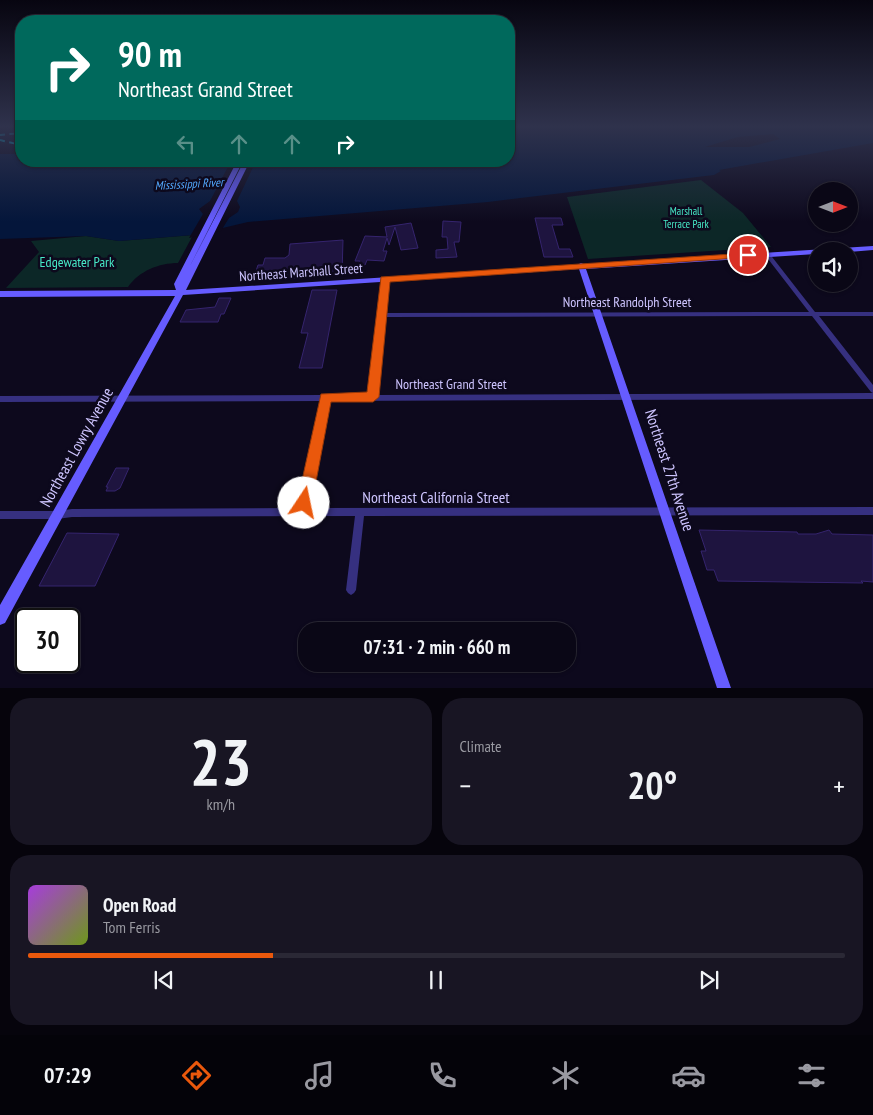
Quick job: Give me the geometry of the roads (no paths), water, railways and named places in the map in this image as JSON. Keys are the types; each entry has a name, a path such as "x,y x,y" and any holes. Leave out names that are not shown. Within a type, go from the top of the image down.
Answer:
{"street":[{"path":"233,173 236,167"},
{"name":"Northeast Lowry Avenue","path":"0,618 180,293 244,167"},
{"name":"Northeast Lowry Avenue","path":"180,293 178,284 233,173"},
{"name":"Northeast Marshall Street","path":"0,294 180,293 581,265 873,248"},
{"path":"767,254 873,390"},
{"name":"Northeast 27th Avenue","path":"581,265 622,387 628,397 664,511 724,688"},
{"path":"373,397 385,279"},
{"name":"Northeast Randolph Street","path":"381,315 873,314"},
{"name":"Northeast Grand Street","path":"0,399 873,396"},
{"path":"302,512 326,397"},
{"name":"Northeast California Street","path":"0,515 57,515 72,512 873,511"},
{"path":"351,590 360,512"}],"water":[{"name":"Mississippi River","path":"0,158 15,158 15,167 515,167 515,158 787,158 719,170 721,171 714,175 488,202 248,222 193,235 119,241 86,236 0,239"}],"park label":[{"name":"Marshall Terrace Park","path":"686,217"},
{"name":"Edgewater Park","path":"77,262"}]}
